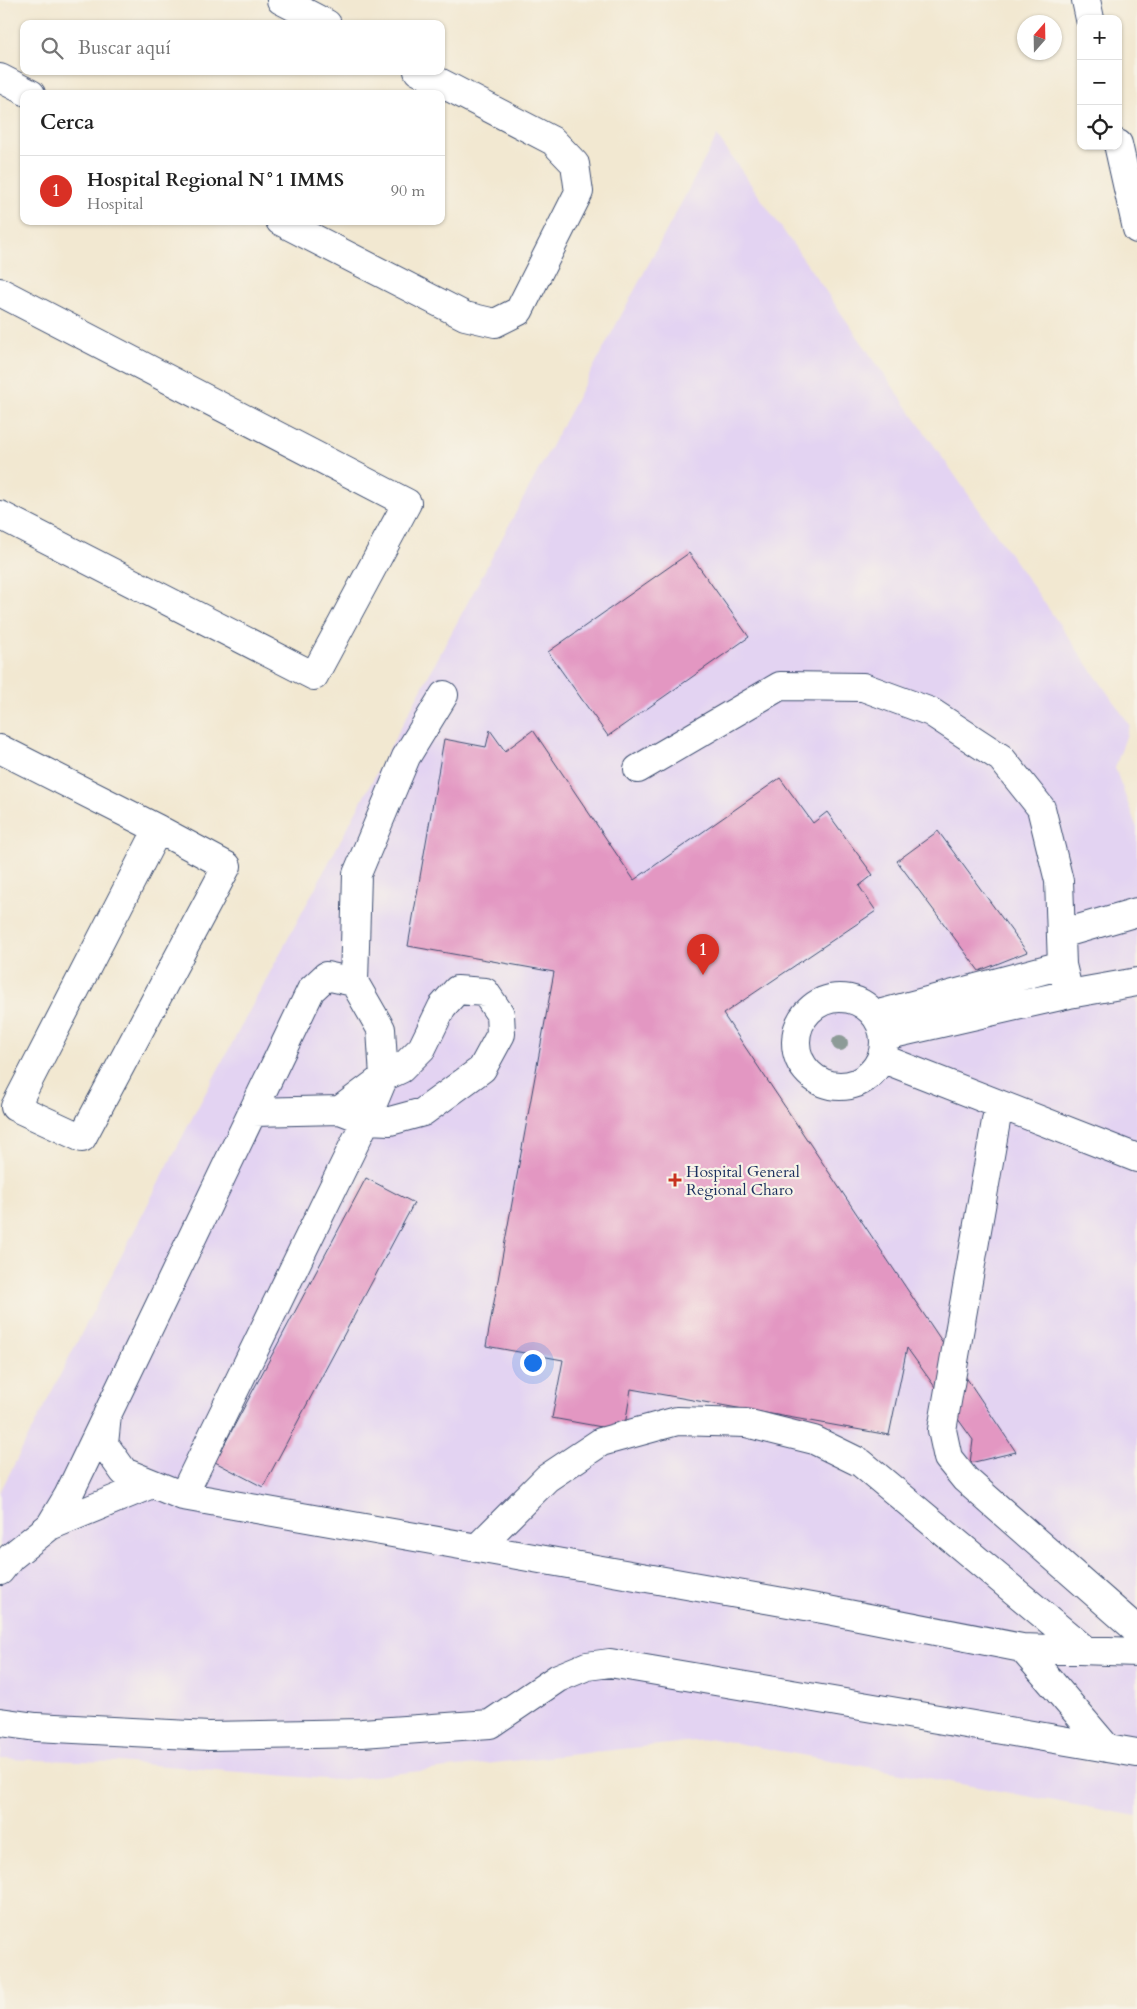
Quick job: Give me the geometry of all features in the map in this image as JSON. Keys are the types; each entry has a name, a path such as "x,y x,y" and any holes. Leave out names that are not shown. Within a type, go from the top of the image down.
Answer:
{"street":[{"path":"281,0 319,20"},
{"path":"1086,0 1089,15"},
{"path":"288,225 465,316 495,323 519,311 579,192 576,164 553,141 426,75"},
{"path":"0,78 22,90"},
{"path":"1119,150 1137,229"},
{"path":"0,292 407,503 314,676 0,515"},
{"path":"638,770 780,686 863,687 932,712 1001,758 1041,808 1059,881 1062,965 1068,994"},
{"path":"183,1496 366,1120 384,1077 382,1030 354,982 357,874 406,757 444,695"},
{"path":"0,749 158,829 228,866 82,1138 16,1107 158,829"},
{"path":"1061,934 1137,912"},
{"path":"880,1036 1062,965"},
{"path":"50,1526 68,1496 310,990 326,976 354,982"},
{"path":"880,1036 1068,994 1137,982"},
{"path":"253,1112 340,1110 366,1120 390,1121 424,1112 482,1069 501,1034 500,1014 485,992 457,990 442,1007 422,1048 401,1069 384,1077 340,1110"},
{"path":"880,1036 999,1104 1137,1158"},
{"path":"999,1104 942,1430 948,1458 965,1479 1137,1630"},
{"path":"107,1415 104,1444 124,1472 183,1496 828,1610 1022,1648 1137,1652"},
{"path":"476,1548 547,1478 601,1442 677,1421 746,1423 814,1440 861,1463 1084,1649"},
{"path":"0,1571 11,1557 50,1526 152,1484"},
{"path":"1022,1648 1107,1748"},
{"path":"0,1722 36,1727 209,1736 362,1733 490,1724 558,1678 587,1666 610,1663 1137,1753"}],"shaded area":[{"path":"717,136 1130,725 1115,768 1137,828 1137,1816 714,1739 337,1780 117,1762 0,1759 0,1492 190,1122"}],"building":[{"path":"689,553 749,637 608,736 548,652"},
{"name":"Hospital General Regional Charo","path":"490,730 505,751 533,730 634,880 780,778 813,823 827,812 873,875 859,886 876,911 723,1014 1016,1452 970,1463 973,1440 907,1348 889,1435 631,1389 624,1431 552,1418 563,1360 486,1346 554,972 408,946 444,739 486,747"},
{"path":"938,831 1027,952 979,971 897,861"},
{"path":"366,1178 414,1203 263,1487 215,1462"}],"place":[{"name":"Hospital Regional N°1 IMMS","path":"703,975"},
{"name":"Hospital General Regional Charo","path":"675,1180"}]}
